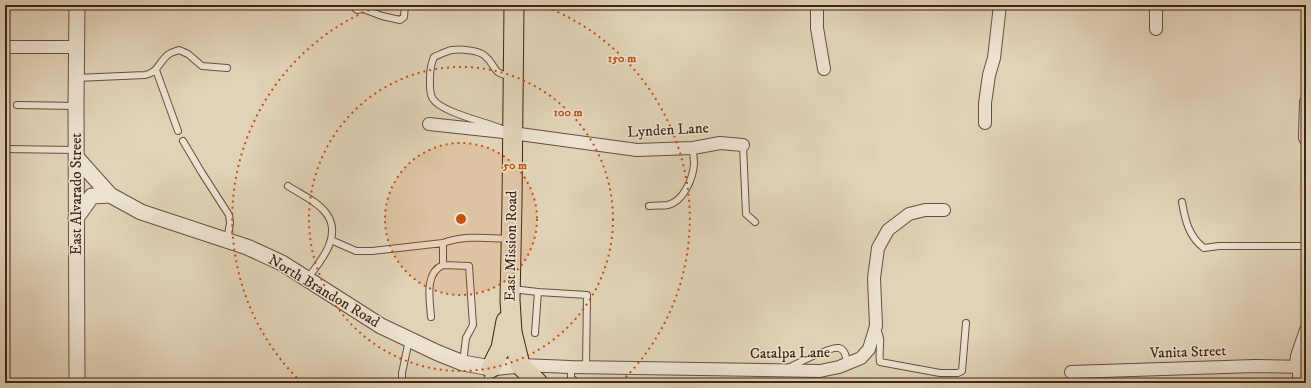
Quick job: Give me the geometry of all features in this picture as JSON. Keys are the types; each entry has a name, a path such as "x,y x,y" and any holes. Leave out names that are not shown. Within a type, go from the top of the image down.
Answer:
{"main road":[{"name":"East Mission Road","path":"514,5 510,294 512,332 529,377"},
{"path":"489,375 501,348 510,294"}],"street":[{"name":"East Alvarado Street","path":"77,5 77,383"},
{"path":"817,5 817,28 824,68"},
{"path":"985,123 985,103 989,75 994,58 1000,5"},
{"path":"1156,5 1156,29"},
{"path":"5,47 76,47"},
{"path":"1306,102 1306,139"},
{"name":"Lynden Lane","path":"429,124 512,131 637,150 693,148 720,143 743,145"},
{"name":"North Brandon Road","path":"76,154 110,195 141,212 227,241 247,246 282,263 381,326 438,354 489,375 529,377"},
{"path":"76,218 92,196 110,195"},
{"name":"Catalpa Lane","path":"529,377 571,367 820,371 839,368 861,358 869,349 876,326 874,278 878,248 888,230 910,214 925,210 944,210"},
{"path":"1299,383 1300,367 1297,356 1306,330"},
{"name":"Vanita Street","path":"1071,372 1255,366 1300,367"}],"lane":[{"path":"358,6 382,16 400,20 404,17 405,5"},
{"path":"76,78 152,74 161,62 170,54 179,50 188,54 202,66 227,68"},
{"path":"512,131 457,114 440,106 433,99 429,87 431,64 434,57 451,50 478,52 486,56 497,72 502,75 513,76"},
{"path":"156,70 178,131"},
{"path":"17,104 76,106"},
{"path":"184,141 202,173 229,214 230,223 227,241"},
{"path":"743,145 746,214 755,222"},
{"path":"649,206 669,204 680,198 691,177 694,164 693,148"},
{"path":"5,149 76,154"},
{"path":"288,186 325,212 332,223 331,240 325,255 307,278"},
{"path":"1182,202 1186,222 1190,232 1204,248 1219,246 1306,246"},
{"path":"331,240 356,251 372,251 443,243 453,239 478,237 511,239"},
{"path":"443,243 443,265"},
{"path":"431,317 430,290 432,274 437,268 443,265 469,266 473,325 466,338 463,363"},
{"path":"510,294 538,292 587,295 586,367"},
{"path":"535,333 538,292"},
{"path":"876,326 880,336 880,362 940,373 958,373 962,371 966,323"},
{"path":"402,383 402,373 409,340"},
{"path":"786,370 826,350 837,348 840,348 844,352 846,364"},
{"path":"571,367 571,378 578,383"}]}
